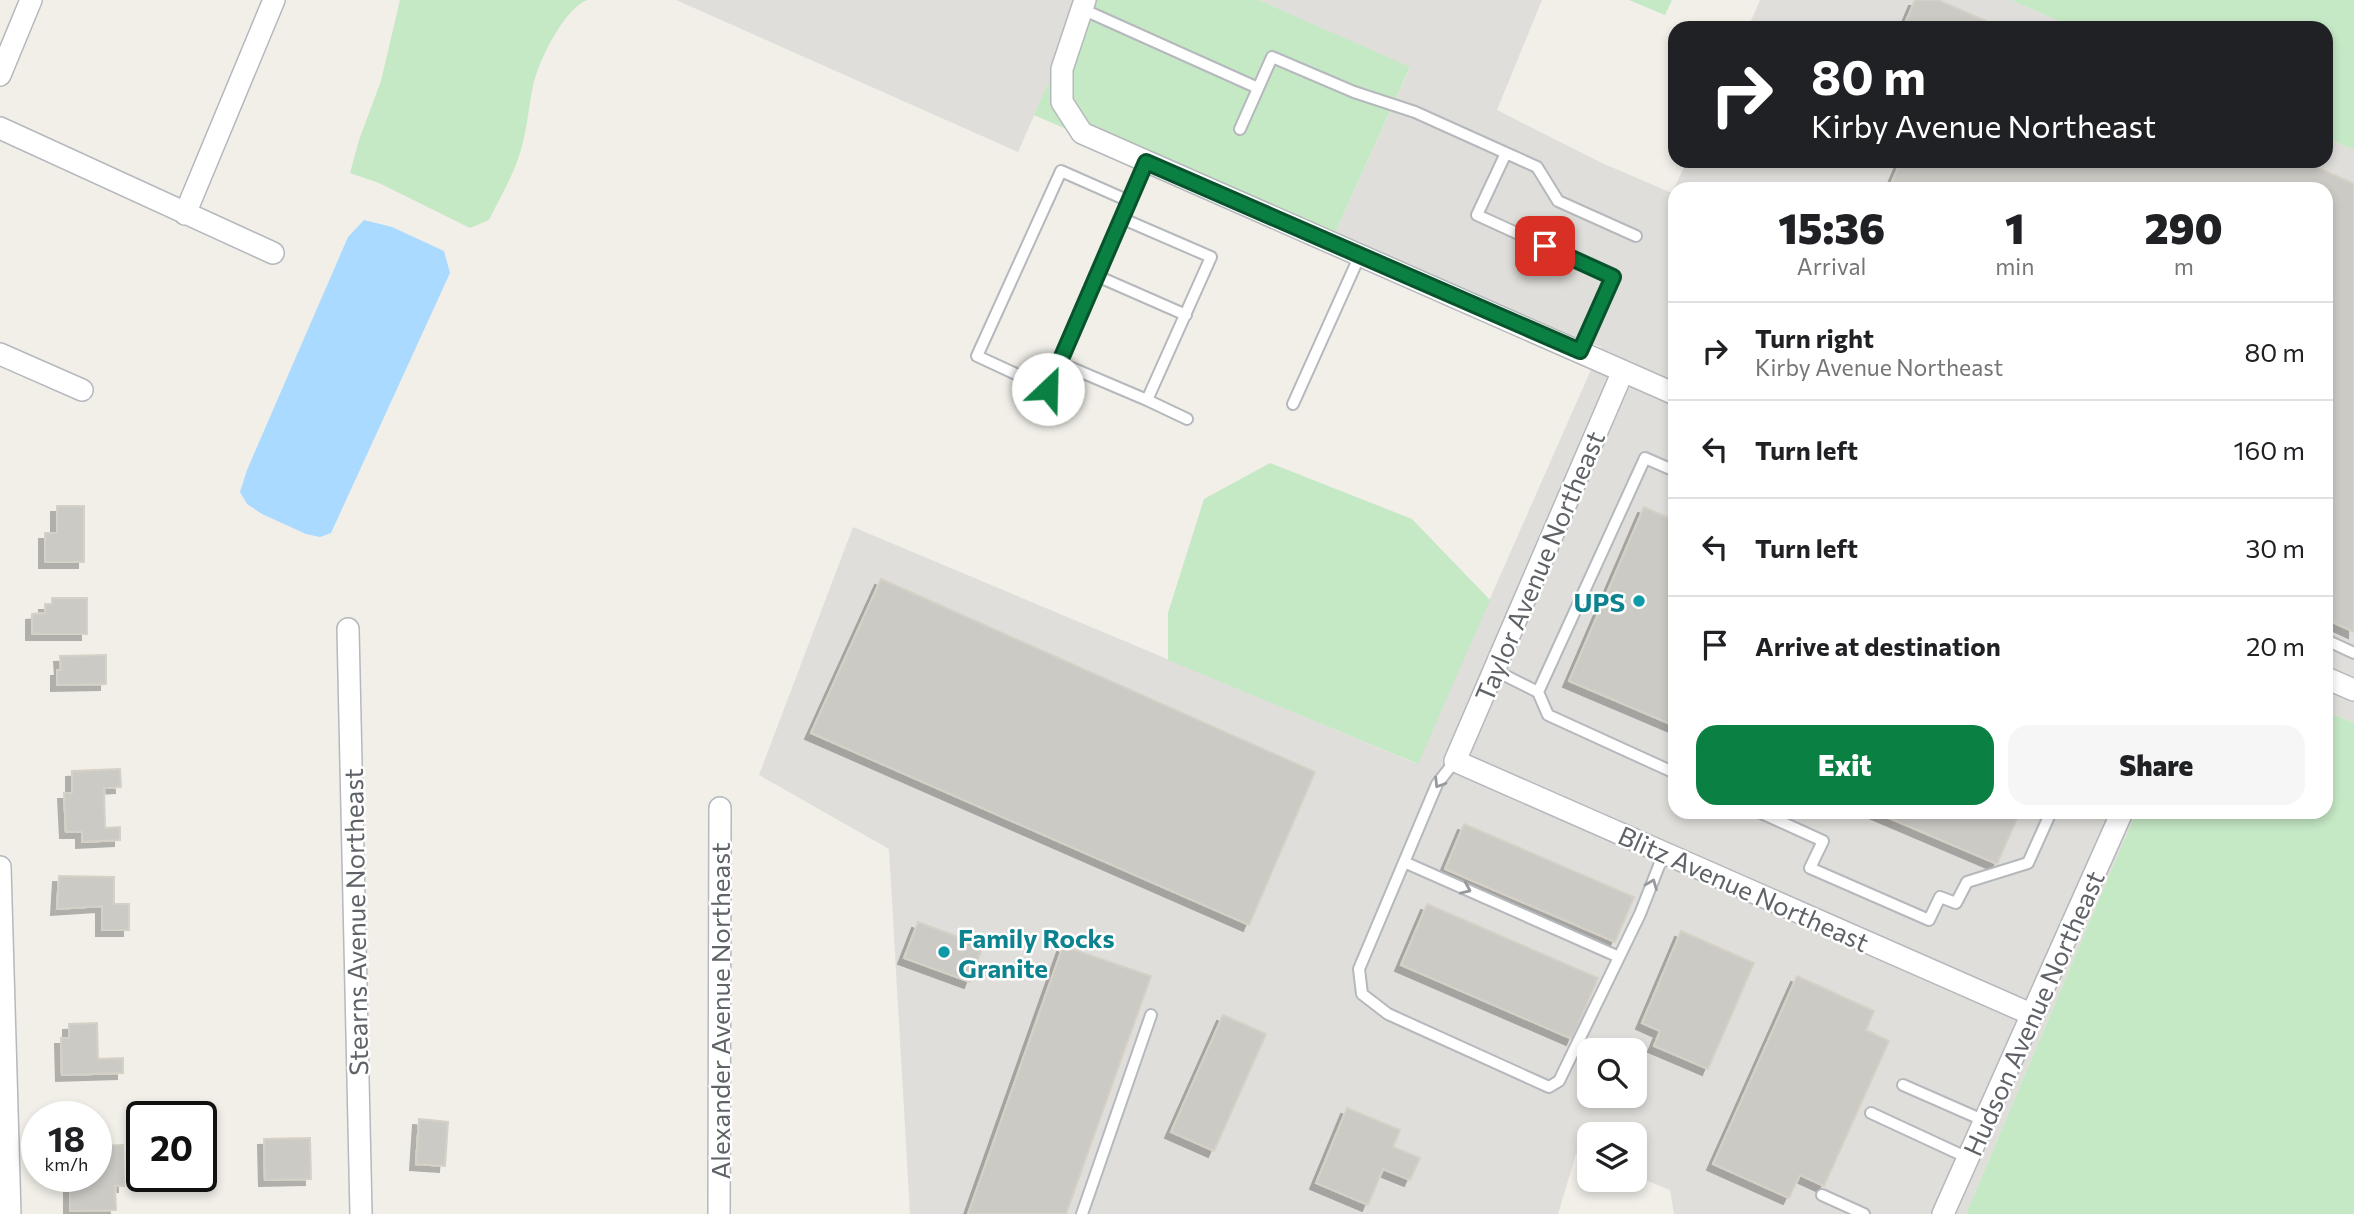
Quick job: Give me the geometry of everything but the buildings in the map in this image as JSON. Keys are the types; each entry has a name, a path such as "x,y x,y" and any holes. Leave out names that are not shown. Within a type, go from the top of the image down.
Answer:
{"street":[{"path":"0,75 31,0"},
{"path":"185,214 274,0"},
{"path":"1084,5 1062,69 1062,102 1082,133 1668,391"},
{"path":"0,128 273,253"},
{"path":"0,354 82,390"},
{"name":"Taylor Avenue Northeast","path":"1455,761 1623,371"},
{"name":"Stearns Avenue Northeast","path":"348,629 361,1214"},
{"path":"2333,681 2354,690"},
{"name":"Blitz Avenue Northeast","path":"1455,761 2032,1014"},
{"name":"Alexander Avenue Northeast","path":"719,1214 720,808"},
{"name":"Hudson Avenue Northeast","path":"1943,1214 2119,819"},
{"path":"0,867 10,1214"}],"lane":[{"path":"1084,5 1258,88"},
{"path":"1240,129 1272,58 1354,92 1415,112 1537,167 1558,201 1636,236"},
{"path":"1506,153 1478,215 1613,277 1580,351"},
{"path":"1129,201 1061,171 977,356 1048,389 1146,162"},
{"path":"1121,218 1211,257 1147,400"},
{"path":"1293,404 1360,255"},
{"path":"1097,276 1185,315"},
{"path":"1060,363 1187,419"},
{"path":"1538,692 1646,458 1668,468"},
{"path":"2333,643 2354,653"},
{"path":"1494,670 1538,692 1548,715 1668,770"},
{"path":"1455,761 1437,784 1359,969 1362,994 1388,1014 1549,1087 1559,1081 1640,914 1664,853"},
{"path":"1774,819 1823,841 1810,868 1929,920 1940,897 1956,903 1967,882 2028,863 2048,819"},
{"path":"1404,862 1619,957"},
{"path":"1082,1214 1151,1015"},
{"path":"1903,1084 1985,1121"},
{"path":"1871,1113 1968,1158"},
{"path":"1822,1195 1864,1214"}],"shaded area":[{"path":"676,0 1085,0 1018,152"},
{"path":"1259,0 1542,0 1497,110 1602,163 1668,191 1668,819 2133,819 1966,1214 1674,1214 1670,1190 1647,1181 1647,1122 1577,1122 1577,1154 1558,1214 910,1214 889,849 759,775 853,527 1417,764 1601,347 1330,244 1410,68"},
{"path":"1760,0 2011,0 2059,21 1751,21"},
{"path":"2333,141 2354,150 2354,723 2333,714 2333,182 1677,182 1684,168 2333,168"}],"green space":[{"path":"400,0 587,0 569,14 546,51 531,95 519,156 489,220 470,228 379,183 350,173 381,81"},
{"path":"1085,0 1259,0 1410,67 1330,244 1034,115"},
{"path":"1629,0 1672,0 1665,15"},
{"path":"2011,0 2354,0 2354,150 2333,141 2333,21 2059,21"},
{"path":"1270,463 1412,519 1490,600 1418,764 1168,660 1168,613 1204,499"},
{"path":"2333,714 2354,723 2354,1214 1966,1214 2133,819 2333,819"}],"water":[{"path":"364,220 392,227 444,251 450,273 331,533 320,537 306,534 262,514 247,504 240,492 247,470 348,237"}],"place":[{"name":"UPS","path":"1639,601"},
{"name":"Family Rocks Granite","path":"944,952"}],"route":[{"path":"1048,389 1146,162 1580,351 1613,277 1545,246"}]}
